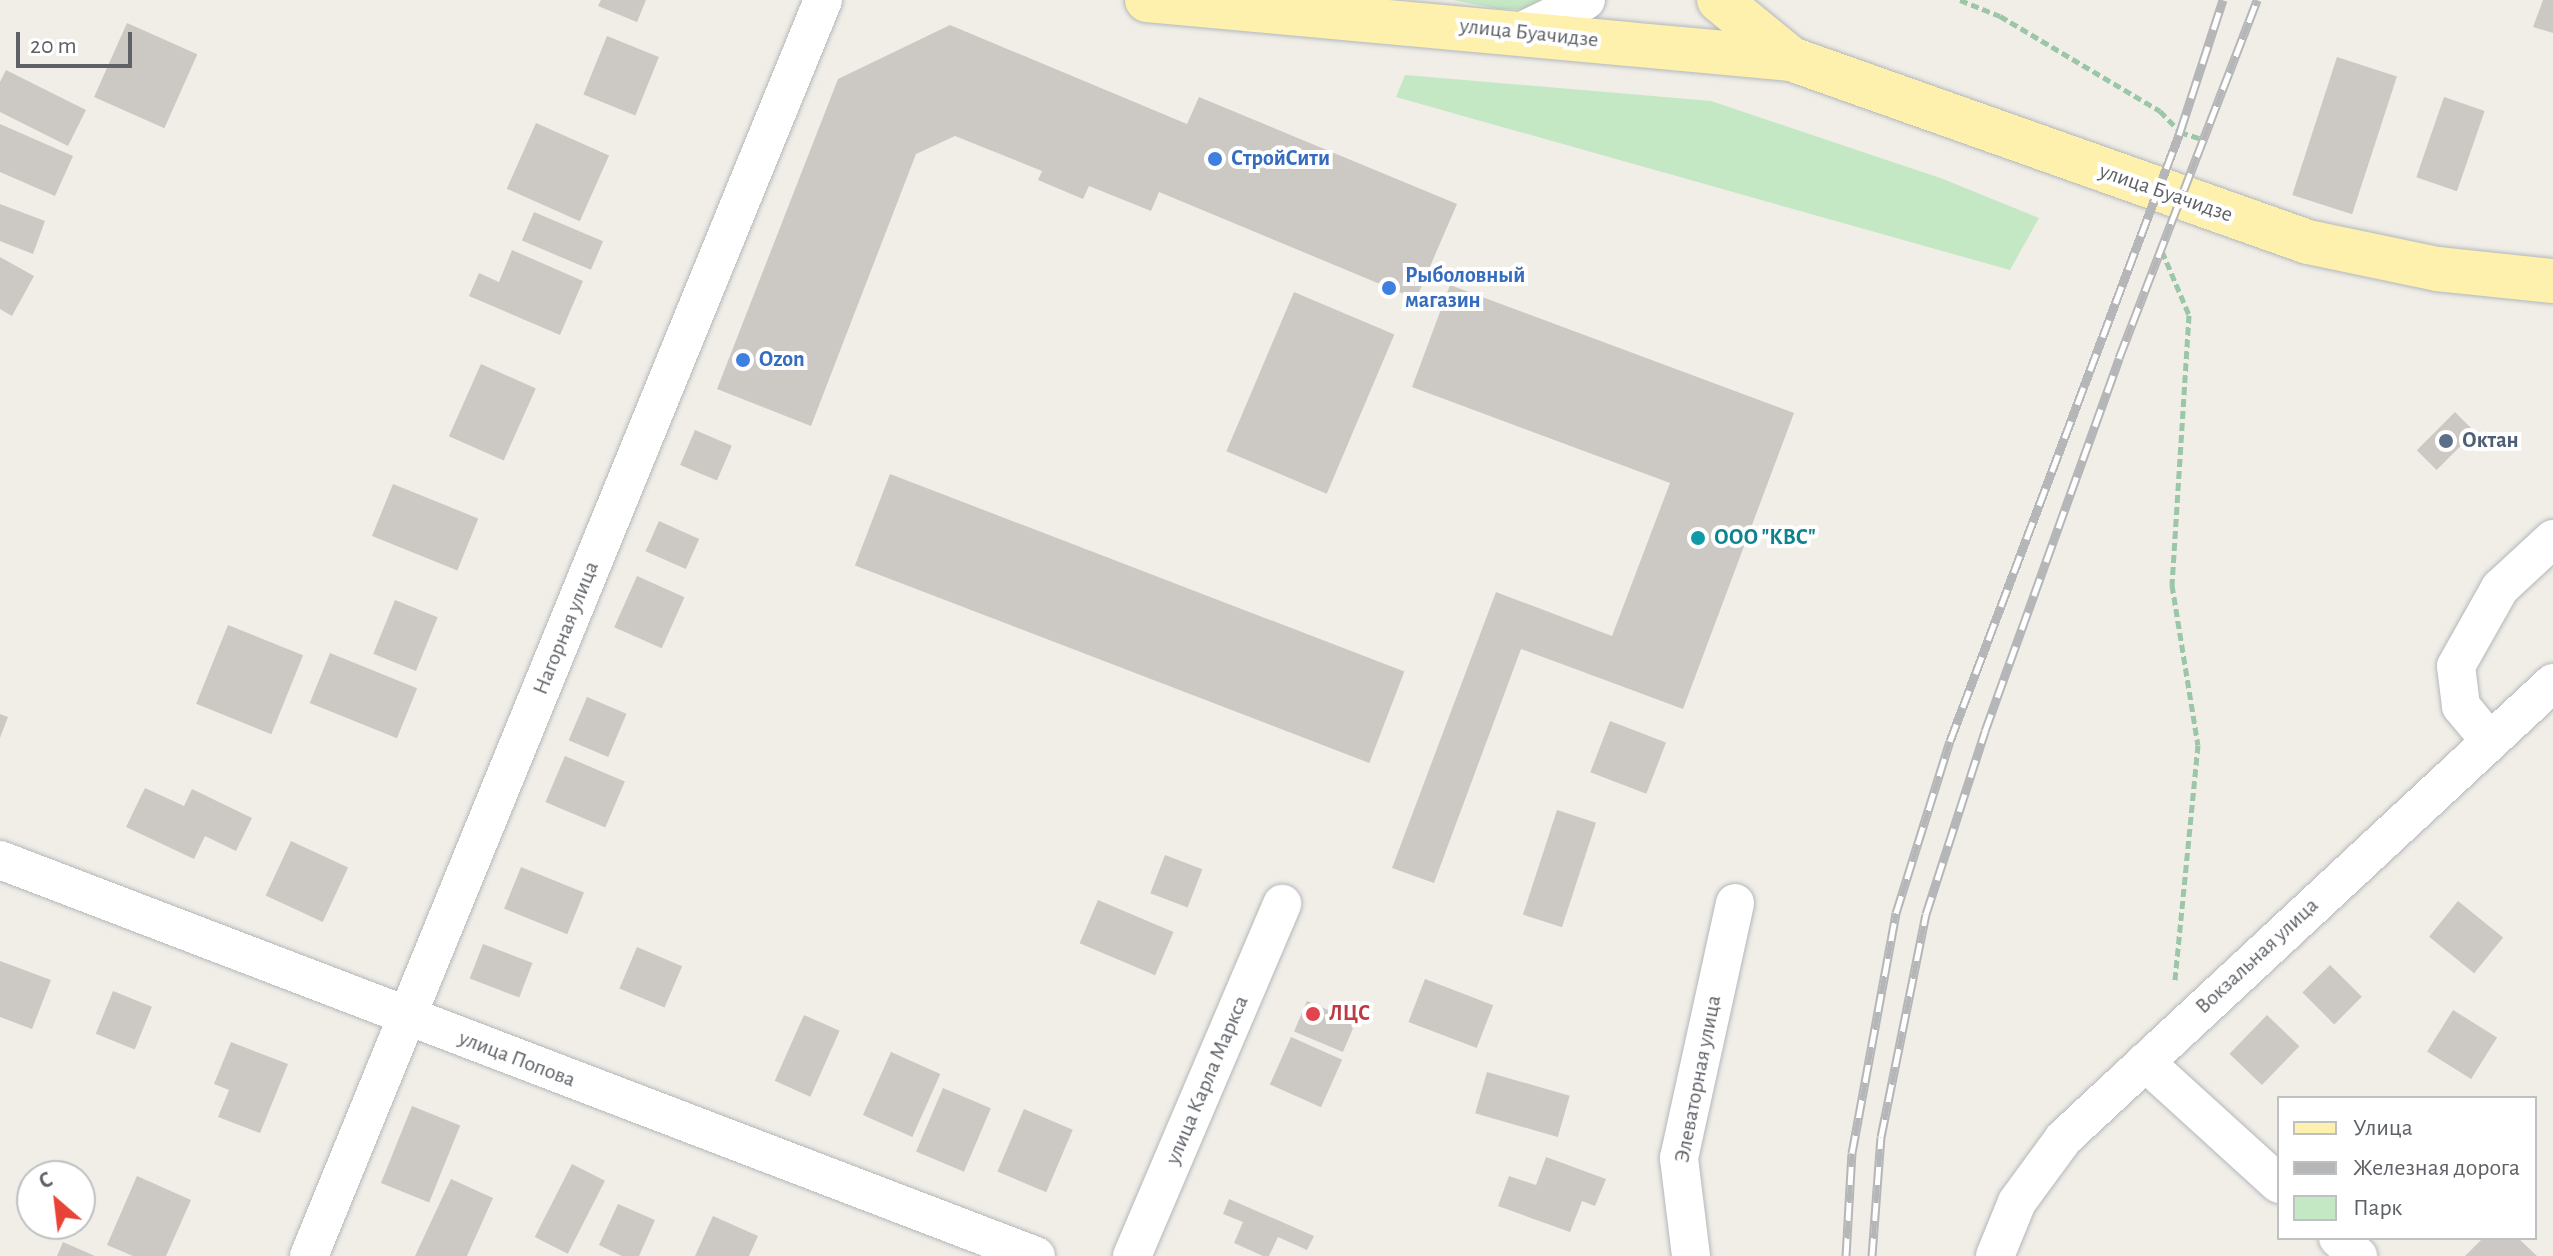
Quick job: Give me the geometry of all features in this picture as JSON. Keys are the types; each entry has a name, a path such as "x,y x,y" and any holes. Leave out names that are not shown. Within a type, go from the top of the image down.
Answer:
{"main road":[{"name":"улица Буачидзе","path":"1147,0 1377,8 1522,31 1791,59 2308,242 2437,269 2553,281"},
{"name":"улица Буачидзе","path":"1719,0 1791,59"}],"street":[{"name":"Нагорная улица","path":"309,1256 823,0"},
{"path":"1522,31 1586,0"},
{"path":"2489,740 2461,706 2456,666 2500,588 2553,539"},
{"name":"Вокзальная улица","path":"1995,1256 2017,1202 2064,1138 2553,683"},
{"name":"улица Попова","path":"0,860 1036,1256"},
{"name":"Элеваторная улица","path":"1691,1256 1679,1158 1735,903"},
{"name":"улица Карла Маркса","path":"1132,1256 1282,904"},
{"path":"2157,1049 2277,1182"},
{"path":"2340,1240 2358,1256"}],"path":[{"path":"1960,0 2000,16 2160,111 2180,132 2204,140"},
{"path":"2157,1049 2198,745 2172,585 2189,315 2162,251"}],"green space":[{"path":"1453,0 1562,0 1548,9 1498,9"},
{"path":"1405,75 1711,101 1943,179 2039,218 2010,270 1396,97"}],"building":[{"path":"601,0 646,0 637,22 598,6"},
{"path":"2543,0 2553,0 2553,33 2533,27"},
{"path":"127,23 197,54 164,128 94,97"},
{"path":"950,25 1187,124 1199,97 1457,204 1416,299 1159,192 1151,211 1089,186 1083,199 1038,180 1042,171 955,136 916,154 811,426 717,389 838,79"},
{"path":"607,36 659,57 635,115 583,94"},
{"path":"2337,57 2397,76 2352,214 2292,195"},
{"path":"6,70 86,110 68,146 0,112 0,82"},
{"path":"2444,97 2485,111 2457,191 2416,177"},
{"path":"536,123 609,156 580,221 507,189"},
{"path":"0,124 73,156 55,196 0,172"},
{"path":"0,204 45,221 33,254 0,241"},
{"path":"534,212 603,241 591,270 522,241"},
{"path":"512,250 583,281 560,335 469,296 479,273 499,282"},
{"path":"0,257 34,276 12,316 0,309"},
{"name":"ООО \"КВС\"","path":"1450,285 1794,413 1683,709 1521,649 1434,883 1392,868 1496,592 1612,636 1670,483 1412,387"},
{"path":"1294,292 1394,335 1327,494 1226,451"},
{"path":"481,364 536,388 504,461 449,436"},
{"name":"Октан","path":"2455,412 2475,432 2437,470 2417,450"},
{"path":"695,430 732,446 717,481 680,465"},
{"path":"890,474 1404,671 1369,763 855,565"},
{"path":"393,484 478,518 457,570 372,536"},
{"path":"659,521 699,539 686,569 646,551"},
{"path":"637,576 685,597 662,648 614,627"},
{"path":"395,600 438,617 416,671 373,654"},
{"path":"228,625 303,655 271,734 196,704"},
{"path":"330,653 417,688 397,738 310,703"},
{"path":"587,697 627,714 608,757 569,740"},
{"path":"0,714 8,717 0,738"},
{"path":"1610,721 1666,743 1646,794 1590,772"},
{"path":"565,756 625,781 605,827 545,802"},
{"path":"145,788 184,806 192,789 252,818 236,851 205,836 194,859 126,827"},
{"path":"1557,810 1596,823 1562,927 1523,915"},
{"path":"291,841 348,868 323,922 266,895"},
{"path":"1165,855 1202,869 1188,908 1150,893"},
{"path":"521,867 584,892 567,934 504,909"},
{"path":"1098,900 1173,932 1155,975 1080,943"},
{"path":"2458,901 2503,938 2474,973 2429,937"},
{"path":"483,944 532,963 519,998 470,979"},
{"path":"637,947 682,966 665,1008 619,988"},
{"path":"0,961 51,980 32,1029 0,1017"},
{"path":"2330,965 2362,997 2334,1024 2302,993"},
{"path":"1425,979 1493,1005 1477,1048 1409,1022"},
{"path":"113,991 152,1007 135,1049 96,1034"},
{"path":"1307,1001 1356,1022 1343,1052 1294,1031"},
{"path":"2453,1010 2497,1038 2471,1079 2427,1052"},
{"path":"804,1015 840,1031 810,1097 775,1081"},
{"path":"2267,1015 2299,1046 2262,1085 2229,1054"},
{"path":"1291,1037 1342,1060 1321,1107 1270,1085"},
{"path":"231,1042 288,1064 260,1133 218,1117 229,1090 214,1084"},
{"path":"891,1052 940,1074 912,1137 863,1115"},
{"path":"1487,1072 1570,1096 1558,1137 1475,1113"},
{"path":"943,1088 991,1108 964,1172 916,1152"},
{"path":"412,1106 460,1125 429,1202 381,1183"},
{"path":"1024,1109 1073,1130 1046,1192 997,1172"},
{"path":"1546,1157 1606,1179 1595,1206 1582,1201 1570,1232 1498,1206 1509,1176 1536,1185"},
{"path":"572,1164 605,1181 568,1254 535,1237"},
{"path":"137,1176 191,1200 166,1256 133,1256 107,1245"},
{"path":"451,1179 493,1198 467,1256 415,1256"},
{"path":"1229,1199 1314,1236 1307,1250 1278,1237 1269,1256 1263,1256 1234,1243 1243,1222 1223,1214"},
{"path":"618,1204 655,1220 639,1256 622,1256 599,1245"},
{"path":"713,1216 758,1236 749,1256 695,1256"},
{"path":"2481,1240 2520,1240 2537,1256 2465,1256"},
{"path":"63,1242 95,1256 57,1256"}],"railway":[{"path":"1846,1256 1852,1153 1896,913 1950,741 2180,132 2223,0"},
{"path":"1872,1256 1881,1137 1926,914 1985,731 2119,358 2257,0"}],"place":[{"name":"СтройСити","path":"1215,159"},
{"name":"Рыболовный магазин","path":"1389,288"},
{"name":"Ozon","path":"743,360"},
{"name":"Октан","path":"2446,441"},
{"name":"ООО \"КВС\"","path":"1698,538"},
{"name":"ЛЦС","path":"1313,1014"}]}
